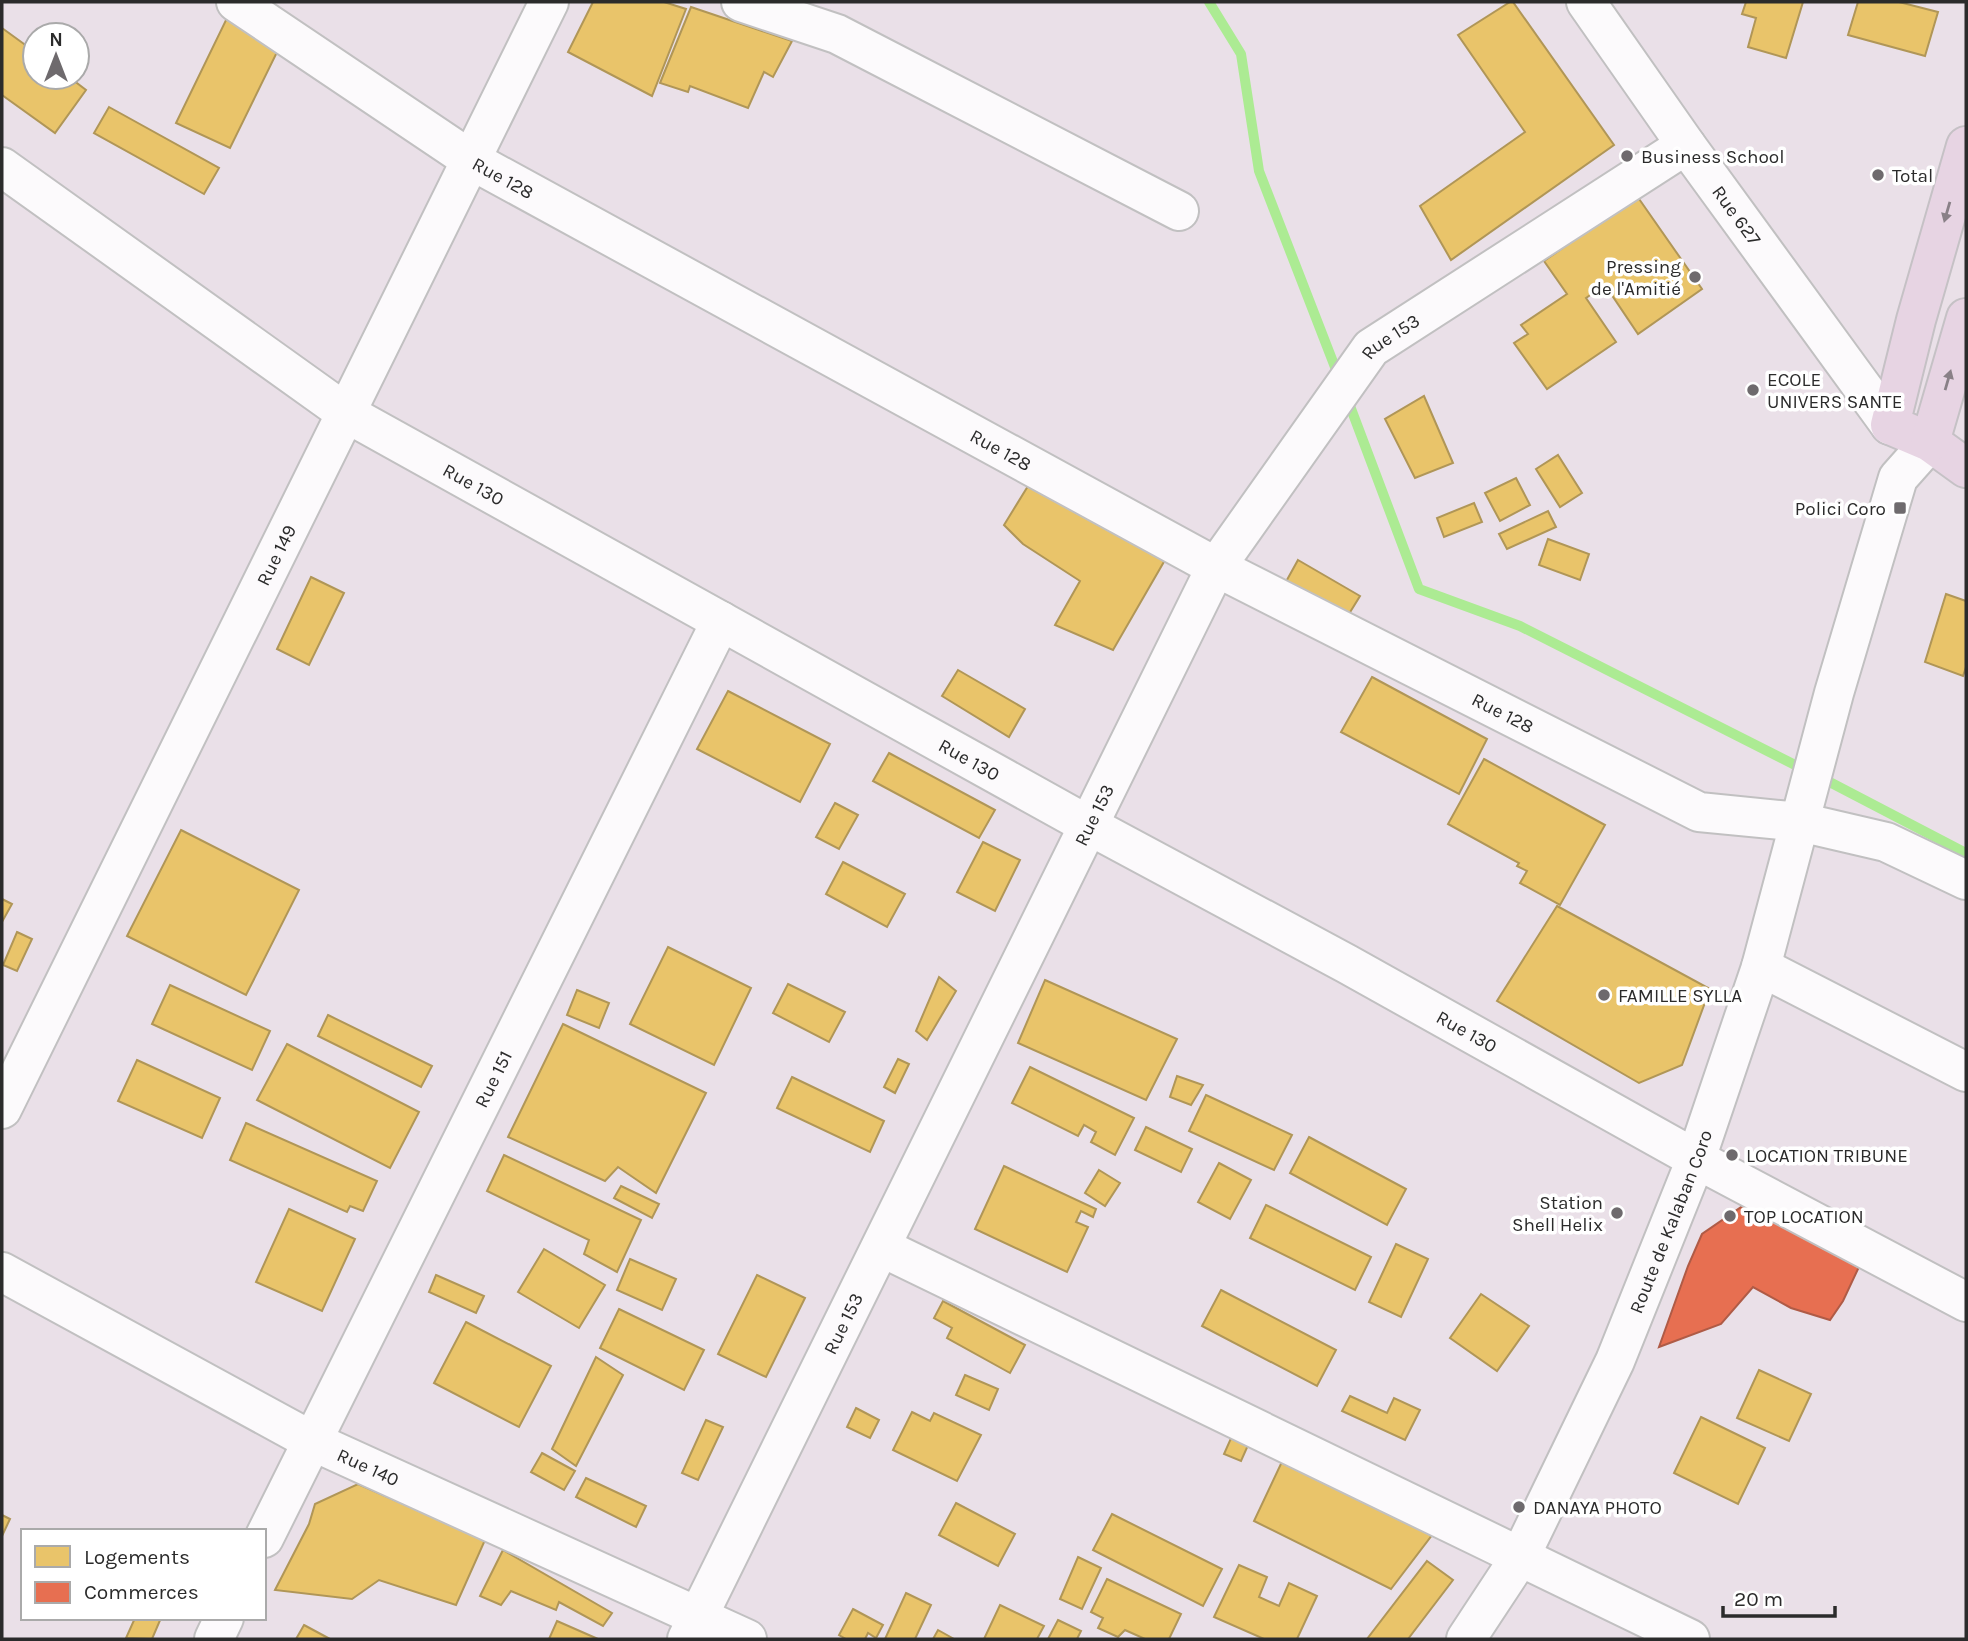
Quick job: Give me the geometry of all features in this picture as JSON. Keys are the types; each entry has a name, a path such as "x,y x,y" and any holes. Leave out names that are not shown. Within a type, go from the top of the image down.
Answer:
{"main road":[{"path":"1966,146 1916,320 1891,425 1930,442 1966,468"},
{"path":"1930,442 1966,318"}],"street":[{"name":"Rue 128","path":"236,2 471,160 1216,567 1699,812 1800,822 1886,842 1966,880"},
{"name":"Rue 149","path":"2,1109 549,2"},
{"path":"741,2 837,34 1179,211"},
{"name":"Rue 627","path":"1586,2 1686,145 1891,425"},
{"name":"Rue 153","path":"693,1628 1216,567 1371,348 1686,145"},
{"name":"Rue 130","path":"3,170 346,413 1696,1159 1966,1302"},
{"path":"1891,425 1898,478"},
{"path":"1898,478 1930,442"},
{"name":"Route de Kalaban Coro","path":"1466,1639 1520,1557 1615,1361 1696,1159 1761,967 1833,693 1898,478"},
{"name":"Rue 151","path":"266,1534 721,621"},
{"path":"1761,967 1966,1072"},
{"path":"881,1247 1690,1639"},
{"name":"Rue 140","path":"2,1272 312,1441 693,1628 747,1639"},
{"path":"214,1639 223,1620"}],"building: Logements":[{"path":"593,2 664,2 686,9 652,96 568,52"},
{"path":"1513,2 1614,145 1451,260 1420,206 1525,132 1458,35"},
{"path":"1746,2 1803,2 1786,58 1748,47 1756,18 1742,14"},
{"path":"1858,2 1899,2 1938,12 1925,56 1848,35"},
{"path":"691,7 792,41 773,77 764,72 748,108 690,86 688,92 660,83"},
{"path":"227,18 281,44 230,148 176,123"},
{"path":"2,28 21,42 21,91 85,91 55,133 2,95"},
{"path":"109,107 219,168 204,194 94,133"},
{"path":"1637,196 1702,289 1638,334 1605,285 1586,298 1616,342 1547,389 1514,343 1528,334 1521,325 1567,294 1544,261"},
{"path":"1424,396 1453,463 1415,478 1385,419"},
{"path":"1558,455 1582,493 1560,507 1536,469"},
{"path":"1036,473 1169,553 1113,650 1055,625 1080,581 1023,544 1004,525"},
{"path":"1516,478 1530,505 1500,521 1485,493"},
{"path":"1474,503 1482,522 1444,537 1437,518"},
{"path":"1548,511 1556,527 1507,549 1499,534"},
{"path":"1548,539 1589,554 1580,580 1539,565"},
{"path":"1298,560 1360,596 1344,622 1283,587"},
{"path":"311,577 344,593 309,665 277,649"},
{"path":"1946,594 1966,601 1966,667 1963,676 1925,662"},
{"path":"958,670 1025,709 1009,737 942,696"},
{"path":"1372,677 1487,739 1459,794 1341,732"},
{"path":"728,691 830,744 800,802 697,749"},
{"path":"889,753 995,810 979,838 873,781"},
{"path":"1484,759 1605,825 1560,905 1520,883 1527,871 1517,866 1519,863 1448,824"},
{"path":"835,803 858,815 839,849 816,837"},
{"path":"181,830 299,890 246,995 127,936"},
{"path":"983,842 1020,860 995,911 957,892"},
{"path":"843,862 905,894 887,927 826,894"},
{"path":"2,899 12,904 2,922"},
{"name":"FAMILLE SYLLA","path":"1557,906 1710,989 1682,1065 1639,1083 1497,1001"},
{"path":"17,932 32,939 17,971 3,965"},
{"path":"668,947 751,988 714,1065 630,1024"},
{"path":"939,977 956,991 927,1040 916,1031"},
{"path":"1045,980 1177,1039 1146,1100 1018,1043"},
{"path":"788,984 845,1012 829,1042 773,1013"},
{"path":"170,985 270,1031 252,1070 152,1024"},
{"path":"577,990 609,1003 599,1028 567,1015"},
{"path":"328,1015 432,1066 421,1087 318,1036"},
{"path":"563,1024 706,1093 656,1193 618,1167 605,1181 508,1137"},
{"path":"287,1044 419,1112 390,1168 257,1100"},
{"path":"898,1059 909,1064 895,1093 884,1087"},
{"path":"137,1060 220,1098 202,1138 118,1101"},
{"path":"1030,1067 1134,1118 1115,1155 1091,1142 1096,1132 1084,1125 1078,1136 1012,1103"},
{"path":"1177,1076 1203,1085 1191,1105 1170,1097"},
{"path":"792,1077 884,1121 870,1152 777,1108"},
{"path":"1206,1095 1292,1135 1274,1170 1189,1131"},
{"path":"246,1123 377,1181 363,1211 350,1206 347,1212 230,1160"},
{"path":"1146,1127 1192,1149 1181,1172 1135,1150"},
{"path":"1309,1137 1406,1189 1387,1225 1290,1173"},
{"path":"504,1155 641,1220 617,1272 584,1254 589,1240 487,1191"},
{"path":"1219,1163 1251,1180 1230,1219 1198,1202"},
{"path":"1004,1166 1096,1209 1093,1217 1081,1211 1076,1222 1088,1227 1067,1272 975,1229"},
{"path":"1099,1170 1120,1183 1105,1206 1085,1193"},
{"path":"621,1186 659,1204 652,1218 614,1198"},
{"path":"1266,1205 1371,1257 1355,1290 1250,1238"},
{"path":"289,1209 355,1239 322,1311 256,1282"},
{"path":"1396,1244 1428,1259 1401,1317 1369,1302"},
{"path":"544,1249 605,1285 579,1328 518,1292"},
{"path":"630,1259 676,1279 662,1310 617,1290"},
{"path":"436,1275 484,1296 476,1313 429,1292"},
{"path":"757,1275 805,1298 766,1377 718,1354"},
{"path":"1221,1290 1336,1350 1317,1386 1202,1326"},
{"path":"1481,1294 1529,1326 1497,1371 1450,1338"},
{"path":"943,1301 1025,1345 1010,1373 947,1338 952,1328 934,1318"},
{"path":"619,1309 704,1350 684,1390 600,1348"},
{"path":"466,1322 551,1366 519,1427 434,1383"},
{"path":"596,1357 623,1375 576,1466 552,1449"},
{"path":"1759,1370 1811,1394 1789,1441 1737,1418"},
{"path":"965,1375 998,1389 989,1410 956,1395"},
{"path":"1350,1396 1387,1413 1394,1398 1420,1410 1405,1440 1342,1411"},
{"path":"856,1408 879,1420 870,1438 847,1427"},
{"path":"912,1412 930,1421 934,1413 981,1435 957,1481 893,1450"},
{"path":"1701,1417 1765,1448 1738,1504 1674,1473"},
{"path":"706,1420 723,1427 698,1480 682,1473"},
{"path":"1232,1436 1249,1443 1241,1461 1224,1454"},
{"path":"1287,1451 1442,1522 1391,1589 1254,1521"},
{"path":"542,1453 575,1471 564,1490 531,1472"},
{"path":"586,1478 646,1506 636,1527 576,1497"},
{"path":"358,1484 485,1540 456,1605 379,1580 352,1599 275,1590 309,1524 315,1504"},
{"path":"956,1503 1015,1534 998,1566 939,1535"},
{"path":"1112,1514 1222,1569 1203,1606 1093,1550"},
{"path":"2,1515 10,1519 2,1536"},
{"path":"503,1550 612,1613 603,1626 559,1602 556,1610 511,1591 501,1605 480,1596"},
{"path":"1078,1557 1101,1568 1082,1609 1060,1599"},
{"path":"1427,1561 1453,1580 1408,1639 1367,1639"},
{"path":"1239,1565 1267,1577 1259,1597 1279,1606 1289,1583 1317,1596 1297,1639 1264,1639 1214,1617"},
{"path":"1107,1579 1181,1614 1169,1639 1145,1639 1125,1630 1118,1637 1098,1628 1103,1618 1091,1612"},
{"path":"906,1593 931,1605 915,1639 885,1639"},
{"path":"1000,1605 1044,1626 1037,1639 984,1639"},
{"path":"853,1609 883,1625 876,1638 868,1633 865,1639 846,1639 839,1635"},
{"path":"134,1620 160,1620 152,1639 126,1638"},
{"path":"1058,1620 1081,1631 1077,1639 1048,1639"},
{"path":"557,1621 598,1639 549,1639"},
{"path":"304,1625 330,1639 296,1639"},
{"path":"938,1630 954,1639 933,1639"}],"building: Commerces":[{"path":"1750,1201 1865,1254 1843,1301 1830,1320 1791,1308 1753,1287 1721,1324 1659,1347 1702,1234"}],"waterway":[{"path":"1209,2 1241,54 1259,171 1340,380"},
{"path":"1347,398 1419,589 1520,626 1805,770"},
{"path":"1820,777 1966,853"}],"place":[{"name":"Business School","path":"1627,156"},
{"name":"Total","path":"1878,175"},
{"name":"Pressing de l'Amitié","path":"1695,277"},
{"name":"ECOLE UNIVERS SANTE","path":"1753,390"},
{"name":"Polici Coro","path":"1900,508"},
{"name":"FAMILLE SYLLA","path":"1604,995"},
{"name":"LOCATION TRIBUNE","path":"1732,1155"},
{"name":"Station Shell Helix","path":"1617,1213"},
{"name":"TOP LOCATION","path":"1730,1216"},
{"name":"DANAYA PHOTO","path":"1519,1507"}]}
